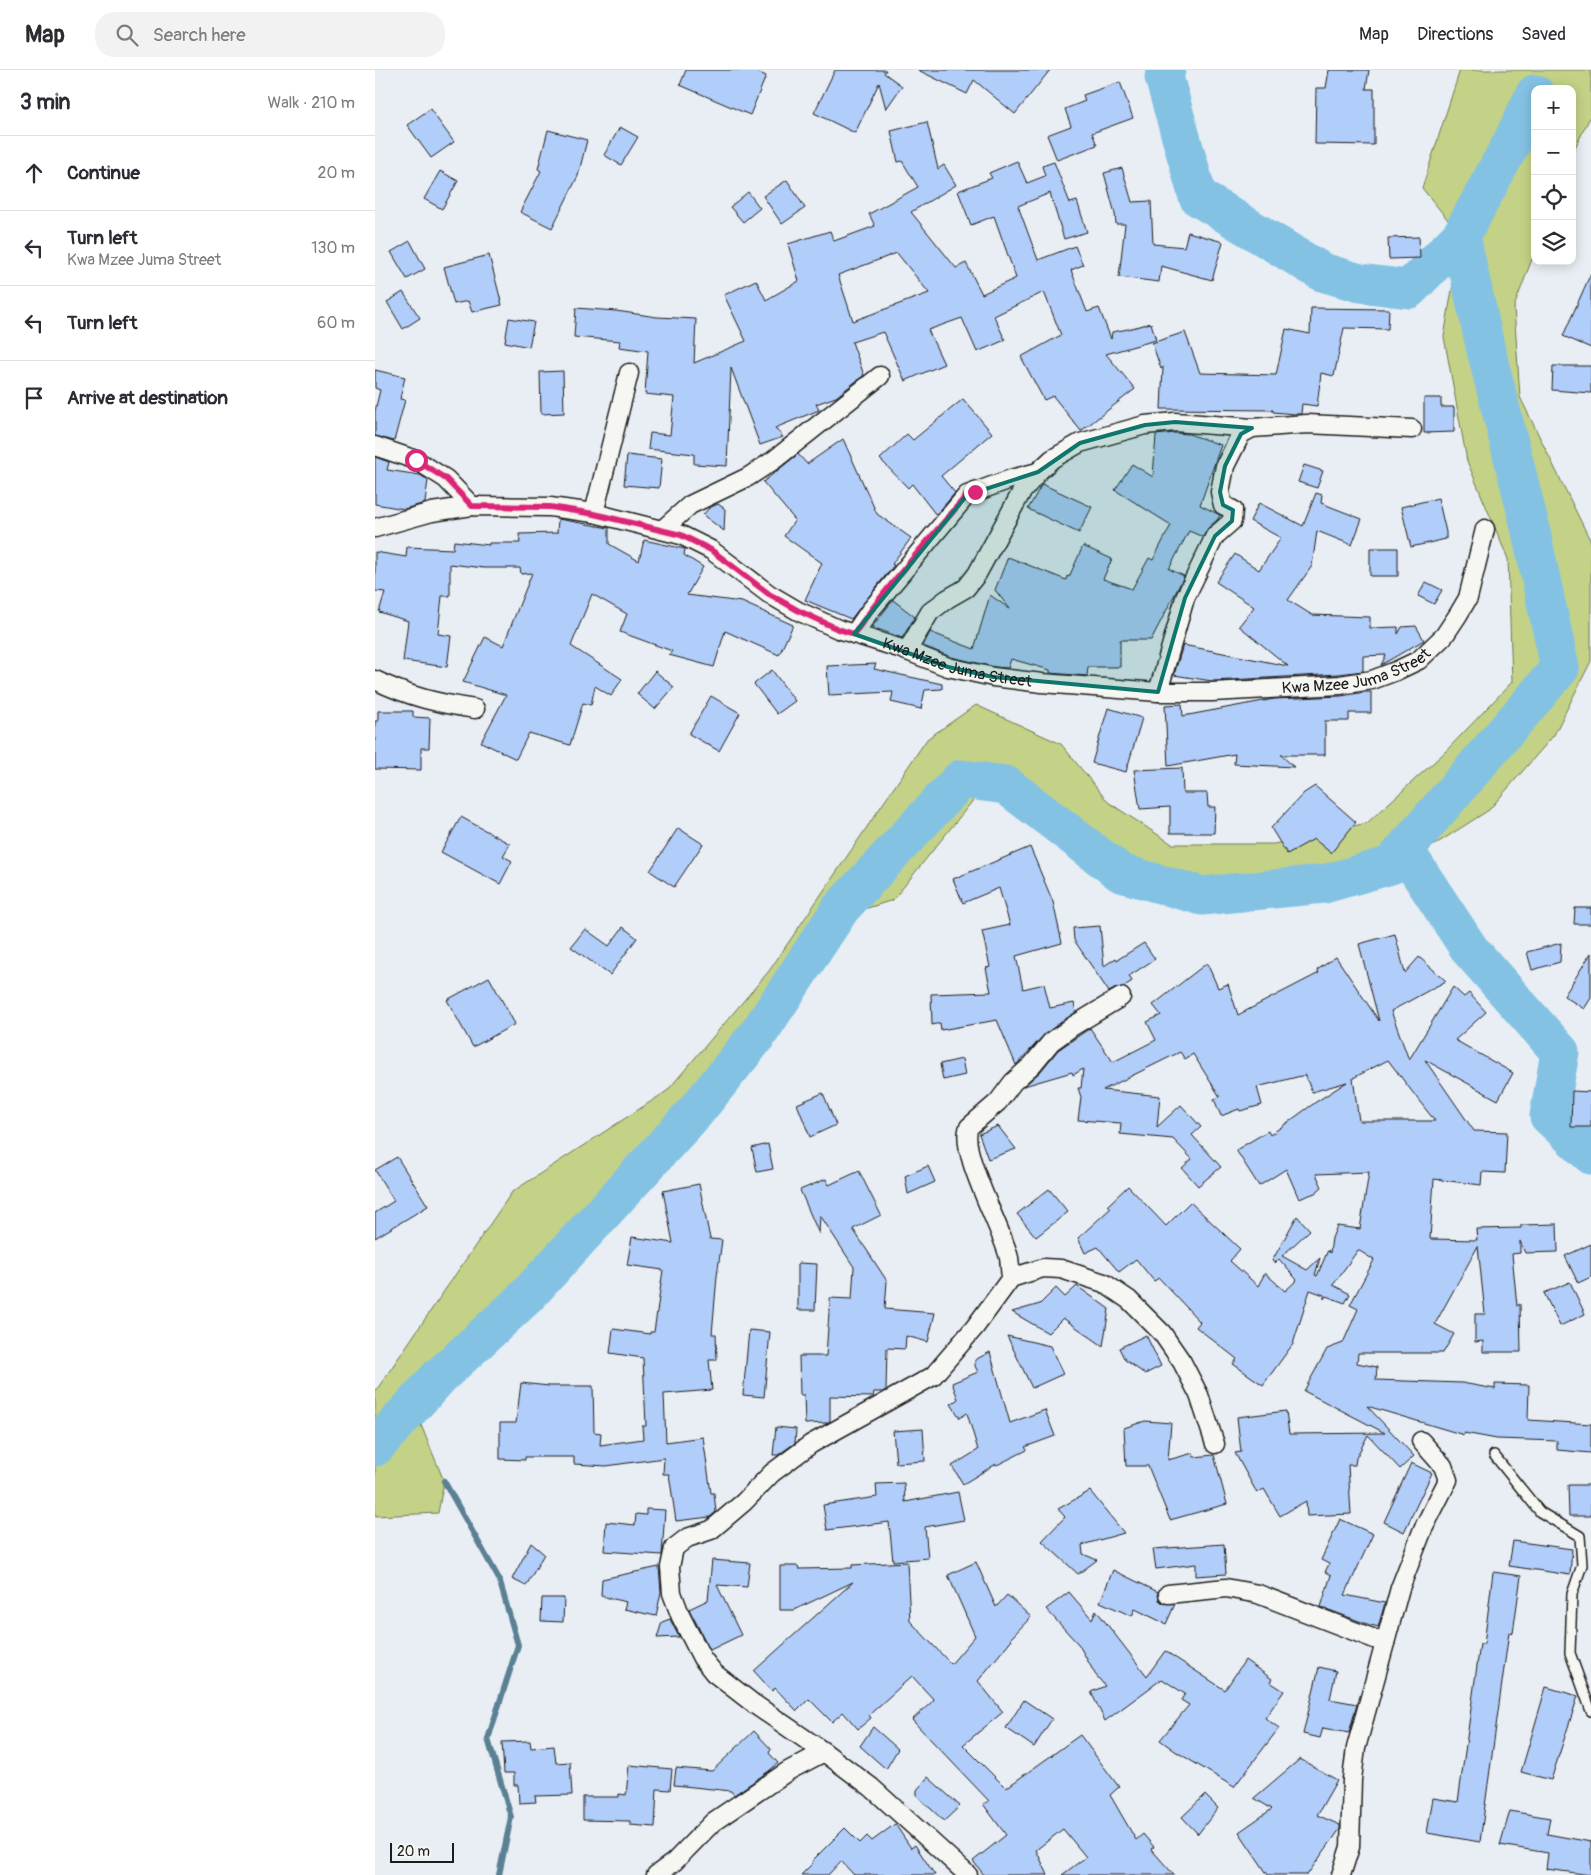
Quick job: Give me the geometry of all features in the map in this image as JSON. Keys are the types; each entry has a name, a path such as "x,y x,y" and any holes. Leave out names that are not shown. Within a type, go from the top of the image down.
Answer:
{"street":[{"path":"594,514 629,373"},
{"path":"662,530 690,505 749,476 774,460 880,376"},
{"path":"907,651 930,612 966,588 977,574 1021,493 1038,472 1052,459 1080,443 1145,426 1175,422 1252,428 1307,424 1412,429"},
{"path":"1158,692 1185,598 1215,536 1232,521 1233,510 1223,505 1220,492 1225,466 1241,434 1252,428"},
{"path":"375,446 416,460 446,479 472,506"},
{"path":"854,634 869,612 967,495 1011,479 1038,472"},
{"name":"Kwa Mzee Juma Street","path":"375,528 432,512 472,506 550,507 594,514 681,535 711,550 769,594 799,611 838,629 907,651 948,667 993,677 1158,692 1212,692 1340,684 1372,680 1419,660 1444,636 1468,598 1485,529"},
{"path":"375,680 434,702 475,709"},
{"path":"1011,1278 1009,1258 972,1159 967,1132 975,1121 998,1102 1013,1082 1032,1065 1051,1042 1073,1026 1121,997"},
{"path":"968,1875 877,1793 825,1752 714,1674 702,1658 681,1617 672,1593 670,1567 673,1548 687,1538 711,1530 744,1502 772,1473 811,1444 933,1376 970,1333 1011,1278 1043,1268 1061,1269 1104,1283 1129,1300 1162,1334 1182,1362 1199,1395 1215,1444"},
{"path":"1341,1875 1350,1847 1352,1779 1357,1748 1385,1643 1400,1588 1423,1529 1448,1480 1443,1466 1421,1441"},
{"path":"1168,1594 1226,1588 1258,1594 1385,1643"},
{"path":"656,1875 674,1862 719,1817 788,1771 825,1752"}],"lane":[{"path":"1494,1455 1541,1512 1580,1536 1582,1565 1572,1594 1570,1653 1591,1711"}],"highlighted area":[{"path":"1175,422 1252,428 1241,434 1225,466 1220,492 1223,505 1233,510 1232,521 1215,536 1185,598 1158,692 993,677 948,667 854,634 967,495 1038,472 1080,443 1145,425"}],"green space":[{"path":"1460,70 1591,70 1591,115 1576,146 1576,85 1531,85 1531,262 1514,307 1520,397 1591,542 1591,661 1554,735 1489,810 1384,877 1286,896 1135,881 995,773 893,900 833,919 705,1106 587,1219 561,1267 508,1305 421,1425 444,1481 438,1513 375,1516 375,1392 512,1192 667,1091 769,971 927,739 976,705 1061,744 1108,802 1172,844 1274,844 1367,823 1444,753 1512,682 1508,559 1467,461 1444,337 1461,236 1422,188"}],"building":[{"path":"686,70 753,70 766,76 750,115 680,85"},
{"path":"835,70 886,70 884,73 902,86 886,109 879,83 855,133 814,113"},
{"path":"918,70 1050,70 1015,114 974,80 967,94"},
{"path":"1329,70 1369,70 1366,89 1374,89 1374,145 1315,144 1316,88 1326,88"},
{"path":"1120,82 1133,118 1092,133 1097,145 1057,160 1047,135 1071,126 1065,109 1085,101 1083,95"},
{"path":"430,109 454,142 431,158 407,125"},
{"path":"927,122 938,169 944,165 956,185 911,212 956,268 966,263 982,294 1016,278 994,216 971,225 958,191 992,178 989,173 1017,161 1027,183 1045,176 1042,166 1054,162 1070,203 1077,201 1087,232 1064,239 1050,193 1018,206 1038,260 1075,246 1083,265 1071,270 1087,312 1099,308 1111,339 1112,332 1151,323 1156,340 1106,354 1135,389 1081,431 1053,396 1044,400 1021,357 1061,335 1044,292 994,316 1005,340 977,352 962,318 928,330 944,364 905,381 883,332 852,342 864,375 836,397 816,404 819,410 775,428 783,437 760,445 731,368 727,466 694,464 694,454 648,449 650,433 670,435 674,397 645,394 648,351 619,347 620,341 574,337 576,308 657,317 696,319 694,363 746,341 724,295 756,280 766,300 799,281 788,244 830,231 834,241 875,226 869,214 918,187 902,161 898,162 891,131","holes":["897,253 929,293 853,321 838,275"]},
{"path":"620,127 638,137 621,165 604,155"},
{"path":"548,130 587,140 578,176 552,228 520,212 541,171 538,169"},
{"path":"1122,168 1132,202 1151,201 1153,244 1184,247 1188,232 1223,242 1212,280 1161,266 1159,282 1119,277 1125,224 1116,224 1104,173"},
{"path":"440,171 458,181 442,209 424,199"},
{"path":"787,180 805,208 782,224 763,196"},
{"path":"748,192 760,208 743,222 730,207"},
{"path":"1419,237 1420,258 1389,259 1388,238"},
{"path":"410,241 425,269 407,279 391,252"},
{"path":"489,255 502,305 472,312 468,301 454,304 444,267"},
{"path":"1591,273 1591,348 1563,336"},
{"path":"403,292 420,318 403,329 387,302"},
{"path":"1311,308 1389,309 1388,329 1344,328 1334,376 1321,373 1317,406 1302,404 1301,414 1273,412 1273,410 1161,409 1163,367 1161,369 1152,343 1185,332 1200,373 1276,375 1286,329 1310,334"},
{"path":"509,318 534,322 529,347 505,342"},
{"path":"1553,366 1591,366 1591,393 1552,390"},
{"path":"375,370 405,377 400,399 405,400 394,441 375,436 375,411 380,390 375,388"},
{"path":"563,371 564,413 541,414 540,372"},
{"path":"1424,398 1441,398 1441,407 1454,407 1454,432 1424,433"},
{"path":"963,399 992,433 941,476 955,493 936,515 912,484 908,488 880,459 907,434 913,440"},
{"path":"1189,434 1221,445 1200,505 1220,515 1208,528 1203,537 1189,531 1169,569 1184,576 1175,594 1151,640 1120,640 1120,667 1088,667 1087,676 1050,673 1050,670 1011,659 1008,668 995,667 951,657 923,646 930,632 974,649 990,595 1010,609 995,590 1008,557 1066,580 1083,546 1112,559 1103,579 1132,589 1149,558 1153,560 1171,525 1115,490 1132,464 1153,477 1156,435"},
{"path":"843,439 877,514 911,538 892,564 894,565 851,619 805,600 822,563 784,536 795,520 763,482 798,454 807,464"},
{"path":"627,455 662,459 659,488 624,485"},
{"path":"375,457 389,462 387,470 420,475 428,480 425,503 404,509 375,504"},
{"path":"1304,465 1323,471 1317,488 1298,482"},
{"path":"1042,484 1092,507 1079,533 1028,509"},
{"path":"1316,493 1322,495 1321,503 1362,519 1352,545 1317,531 1312,566 1288,600 1312,615 1370,617 1370,628 1398,627 1398,634 1402,627 1416,626 1424,640 1381,665 1386,655 1363,656 1363,671 1212,681 1174,675 1183,645 1288,666 1239,626 1254,607 1216,582 1235,554 1259,570 1281,538 1250,521 1259,503 1303,526"},
{"path":"1438,498 1446,539 1411,547 1401,507"},
{"path":"718,504 725,509 724,531 703,515 709,508"},
{"path":"558,519 609,528 609,544 639,561 644,540 685,549 684,555 703,567 687,595 742,602 793,625 779,655 725,631 714,667 669,655 672,651 620,632 627,614 592,594 571,646 622,679 611,696 595,686 591,705 583,703 570,745 529,733 516,759 481,742 506,695 463,682 485,637 503,646 532,573 521,574 520,568 484,568 450,564 450,596 442,596 438,634 451,636 447,667 403,661 408,621 379,612 385,592 375,591 375,552 406,557 407,547 453,549 454,541 489,545 489,543 520,543 519,534 557,533"},
{"path":"1370,548 1398,548 1398,576 1370,576"},
{"path":"1426,582 1442,590 1434,604 1418,596"},
{"path":"893,600 915,617 902,638 872,627"},
{"path":"876,664 874,669 942,684 942,689 925,690 921,709 891,702 893,692 829,695 827,666"},
{"path":"772,670 795,701 777,714 754,684"},
{"path":"655,671 674,687 655,709 637,694"},
{"path":"1371,692 1371,713 1349,713 1349,721 1325,721 1325,755 1281,755 1294,767 1234,764 1235,754 1168,766 1165,705 1182,704 1183,716 1274,699 1341,696"},
{"path":"711,696 740,713 719,751 689,734"},
{"path":"1108,708 1142,718 1126,772 1092,763"},
{"path":"378,711 413,711 413,717 430,718 429,748 421,748 421,770 375,769 375,721 378,721"},
{"path":"1182,768 1183,793 1207,793 1208,807 1215,807 1214,833 1170,833 1170,807 1140,809 1134,770"},
{"path":"1315,786 1356,822 1331,853 1314,839 1287,854 1271,828 1304,793"},
{"path":"461,817 510,844 503,856 512,861 500,884 441,852"},
{"path":"678,828 703,844 674,887 650,871"},
{"path":"1030,847 1053,902 1062,943 1016,956 1023,989 1044,984 1050,1008 1074,1003 1076,1012 1045,1034 1016,1065 997,1020 941,1030 940,1023 932,1025 931,994 991,992 986,968 990,967 982,931 1010,925 999,888 963,903 953,879"},
{"path":"1575,908 1591,908 1591,924 1574,924"},
{"path":"1100,926 1104,966 1144,943 1155,959 1129,976 1132,981 1123,987 1109,992 1074,940 1073,928"},
{"path":"623,927 637,938 610,975 571,947 585,929 609,946"},
{"path":"1395,934 1405,973 1419,957 1446,981 1391,1011 1409,1060 1453,987 1464,997 1469,993 1486,1012 1455,1040 1513,1073 1498,1100 1425,1060 1474,1131 1507,1132 1505,1173 1482,1172 1481,1185 1434,1179 1430,1239 1477,1240 1476,1229 1521,1228 1521,1225 1557,1224 1558,1252 1525,1253 1520,1241 1520,1253 1512,1254 1517,1306 1520,1304 1521,1352 1483,1352 1483,1341 1475,1342 1475,1314 1485,1314 1478,1246 1435,1324 1454,1334 1443,1353 1358,1353 1357,1363 1377,1367 1376,1380 1462,1383 1495,1389 1495,1384 1529,1385 1528,1420 1591,1424 1591,1453 1557,1450 1557,1441 1497,1439 1464,1433 1464,1435 1367,1406 1414,1456 1400,1469 1368,1435 1356,1458 1355,1465 1348,1465 1351,1514 1307,1516 1306,1501 1280,1516 1264,1489 1257,1493 1235,1453 1241,1452 1237,1417 1286,1411 1289,1434 1385,1433 1304,1391 1327,1349 1343,1343 1358,1309 1350,1305 1374,1260 1358,1250 1333,1285 1350,1294 1345,1303 1326,1296 1324,1299 1324,1295 1310,1290 1293,1344 1263,1385 1233,1364 1237,1359 1196,1327 1200,1322 1159,1278 1154,1281 1136,1259 1119,1272 1098,1247 1085,1253 1078,1238 1111,1208 1108,1205 1128,1186 1166,1226 1190,1202 1240,1249 1230,1261 1258,1286 1265,1273 1285,1291 1297,1280 1279,1259 1275,1263 1272,1261 1297,1216 1310,1230 1282,1256 1307,1270 1320,1258 1315,1275 1317,1276 1328,1250 1330,1253 1332,1238 1337,1226 1360,1229 1369,1172 1316,1174 1322,1187 1315,1193 1299,1199 1286,1169 1259,1186 1236,1150 1268,1131 1270,1135 1347,1082 1312,1092 1305,1075 1257,1087 1262,1105 1240,1111 1239,1109 1221,1116 1214,1099 1220,1097 1193,1054 1185,1059 1180,1052 1103,1090 1160,1096 1157,1127 1181,1105 1201,1127 1192,1135 1221,1167 1198,1186 1182,1168 1192,1159 1173,1139 1120,1134 1121,1123 1078,1120 1081,1097 1078,1088 1081,1088 1083,1069 1073,1075 1072,1072 1024,1086 1040,1072 1058,1050 1090,1028 1113,1062 1156,1040 1147,1022 1161,1015 1153,1005 1207,963 1218,988 1228,984 1238,1015 1319,973 1317,970 1336,957 1379,1021 1359,944","holes":["1388,1060 1435,1121 1359,1121 1353,1078"]},
{"path":"1561,943 1560,962 1532,970 1527,952"},
{"path":"1591,953 1591,998 1584,1009 1564,996"},
{"path":"489,977 515,1024 473,1047 447,1000"},
{"path":"962,1059 965,1075 943,1080 940,1064"},
{"path":"1572,1091 1591,1092 1591,1127 1571,1127"},
{"path":"823,1093 836,1125 810,1137 797,1104"},
{"path":"998,1126 1016,1149 988,1159 979,1134"},
{"path":"768,1144 773,1169 757,1172 752,1148"},
{"path":"397,1157 428,1206 375,1238 375,1213 394,1201 375,1170"},
{"path":"928,1166 935,1182 908,1194 905,1176"},
{"path":"859,1171 881,1215 853,1229 887,1281 885,1309 935,1313 928,1342 906,1336 905,1349 887,1348 886,1390 874,1392 873,1397 830,1396 830,1421 826,1423 805,1424 804,1395 800,1395 799,1356 826,1356 830,1298 852,1299 854,1267 820,1215 819,1234 800,1190 826,1179 829,1185"},
{"path":"699,1184 710,1239 722,1240 712,1334 716,1334 717,1360 709,1360 712,1390 664,1394 666,1442 703,1437 711,1493 714,1493 716,1512 710,1517 676,1521 669,1474 663,1474 664,1458 606,1466 574,1464 574,1457 525,1457 525,1460 500,1459 500,1423 516,1423 521,1383 549,1386 593,1386 594,1432 601,1433 600,1445 643,1439 642,1426 646,1426 643,1358 610,1353 613,1329 650,1334 650,1332 654,1332 663,1270 627,1265 632,1237 673,1243 663,1191"},
{"path":"1049,1189 1068,1212 1036,1237 1017,1214"},
{"path":"1591,1244 1591,1277 1578,1283 1565,1256"},
{"path":"798,1263 817,1264 815,1310 798,1310"},
{"path":"1570,1282 1585,1314 1560,1326 1544,1293"},
{"path":"1077,1286 1109,1309 1103,1346 1063,1318 1048,1333 1012,1312 1040,1304 1056,1288 1065,1297"},
{"path":"749,1330 770,1332 764,1397 743,1395"},
{"path":"1146,1335 1161,1366 1145,1374 1125,1360 1119,1348"},
{"path":"1007,1336 1050,1346 1063,1374 1032,1388"},
{"path":"990,1352 1010,1423 1045,1410 1055,1436 1025,1447 1027,1450 996,1464 963,1484 952,1466 978,1450 967,1413 960,1418 951,1404 958,1399 952,1383 978,1372 975,1360"},
{"path":"1145,1421 1171,1423 1168,1460 1193,1453 1194,1457 1214,1455 1227,1504 1170,1520 1148,1466 1126,1466 1124,1428"},
{"path":"776,1427 796,1429 795,1443 778,1455 773,1455"},
{"path":"923,1429 925,1461 896,1463 893,1431"},
{"path":"1411,1463 1432,1473 1404,1532 1384,1522"},
{"path":"904,1483 905,1502 958,1492 964,1520 925,1527 928,1558 893,1561 889,1522 827,1530 823,1505 877,1497 876,1484"},
{"path":"1568,1485 1591,1485 1591,1516 1569,1516"},
{"path":"1090,1491 1124,1533 1082,1545 1083,1554 1097,1560 1078,1574 1042,1541 1065,1517 1058,1509"},
{"path":"646,1509 665,1510 662,1555 604,1551 606,1522 635,1525 636,1514 646,1515"},
{"path":"1340,1519 1373,1534 1345,1595 1385,1603 1378,1627 1321,1607 1331,1575 1325,1572 1329,1564 1321,1560"},
{"path":"1513,1541 1572,1549 1570,1575 1509,1566"},
{"path":"531,1543 544,1554 526,1586 512,1579"},
{"path":"1224,1544 1226,1574 1196,1576 1196,1564 1156,1569 1153,1549"},
{"path":"712,1560 750,1563 747,1587 717,1585 741,1635 710,1650 689,1609 708,1600"},
{"path":"907,1562 910,1621 951,1664 975,1636 948,1575 976,1562 996,1607 1007,1595 1031,1617 1011,1638 978,1681 1003,1712 963,1745 1006,1788 1080,1735 1119,1787 1110,1795 1136,1840 1143,1834 1154,1847 1151,1849 1174,1875 1062,1875 1086,1857 1063,1829 1036,1850 1048,1875 984,1875 973,1861 1006,1835 983,1804 989,1801 912,1720 934,1700 912,1676 869,1715 871,1718 858,1729 843,1712 832,1722 809,1699 797,1711 775,1688 772,1691 754,1671 853,1582 794,1610 780,1610 780,1566 798,1566 799,1569 852,1568 852,1565"},
{"path":"659,1567 661,1592 656,1616 624,1609 626,1602 601,1596 602,1579"},
{"path":"1113,1570 1158,1592 1159,1600 1163,1603 1175,1604 1166,1624 1135,1609 1132,1616 1100,1602"},
{"path":"1493,1572 1521,1576 1513,1633 1509,1632 1480,1842 1427,1833 1433,1798 1458,1802 1480,1644 1484,1644"},
{"path":"1069,1592 1092,1619 1096,1610 1147,1676 1165,1651 1225,1690 1245,1660 1272,1679 1270,1682 1284,1691 1265,1718 1279,1728 1234,1787 1160,1740 1189,1705 1181,1700 1185,1694 1162,1679 1105,1721 1091,1692 1105,1686 1095,1674 1079,1645 1046,1609"},
{"path":"542,1598 564,1598 563,1622 541,1621"},
{"path":"670,1619 679,1637 657,1638 662,1622"},
{"path":"1319,1667 1336,1671 1330,1699 1357,1704 1349,1733 1323,1728 1320,1738 1303,1734"},
{"path":"1546,1687 1578,1696 1551,1780 1521,1772"},
{"path":"1024,1700 1052,1719 1034,1747 1006,1728"},
{"path":"873,1727 898,1749 886,1769 860,1746"},
{"path":"754,1731 771,1749 769,1753 778,1763 734,1795 731,1791 674,1785 676,1768 712,1771"},
{"path":"530,1741 531,1748 554,1746 556,1763 570,1762 572,1795 535,1796 536,1802 519,1803 518,1785 514,1785 514,1773 504,1773 502,1742"},
{"path":"1300,1759 1337,1780 1317,1815 1340,1825 1340,1829 1307,1875 1268,1875 1239,1832 1272,1809 1254,1798"},
{"path":"629,1765 672,1769 670,1790 657,1789 655,1827 630,1825 630,1821 583,1820 583,1797 619,1797 619,1794 626,1795"},
{"path":"928,1777 960,1806 944,1821 917,1796 917,1790"},
{"path":"1205,1795 1218,1808 1198,1834 1182,1817"},
{"path":"1510,1811 1550,1818 1547,1834 1591,1842 1591,1875 1546,1869 1548,1853 1500,1845"},
{"path":"895,1824 911,1848 915,1845 935,1875 854,1875 841,1861 828,1875 801,1875 813,1863 812,1861 845,1828 860,1843 867,1836 872,1841"}],"waterway":[{"path":"1166,70 1164,77 1198,197 1322,272 1360,283 1409,289 1461,236"},
{"path":"375,1447 439,1377 526,1297 696,1111 758,1034 841,908 961,779 1006,785 1121,873 1202,896 1324,884 1391,865 1560,668 1528,518 1485,346 1461,236 1513,140 1531,102"},
{"path":"1411,860 1470,950 1560,1052 1549,1116 1591,1155"},
{"path":"444,1481 499,1579 518,1645 488,1739 511,1817 499,1875"}],"route":[{"path":"416,460 446,479 472,506 550,507 594,514 681,535 711,550 769,594 799,611 838,629 854,634 869,612 967,495 975,492"}]}
